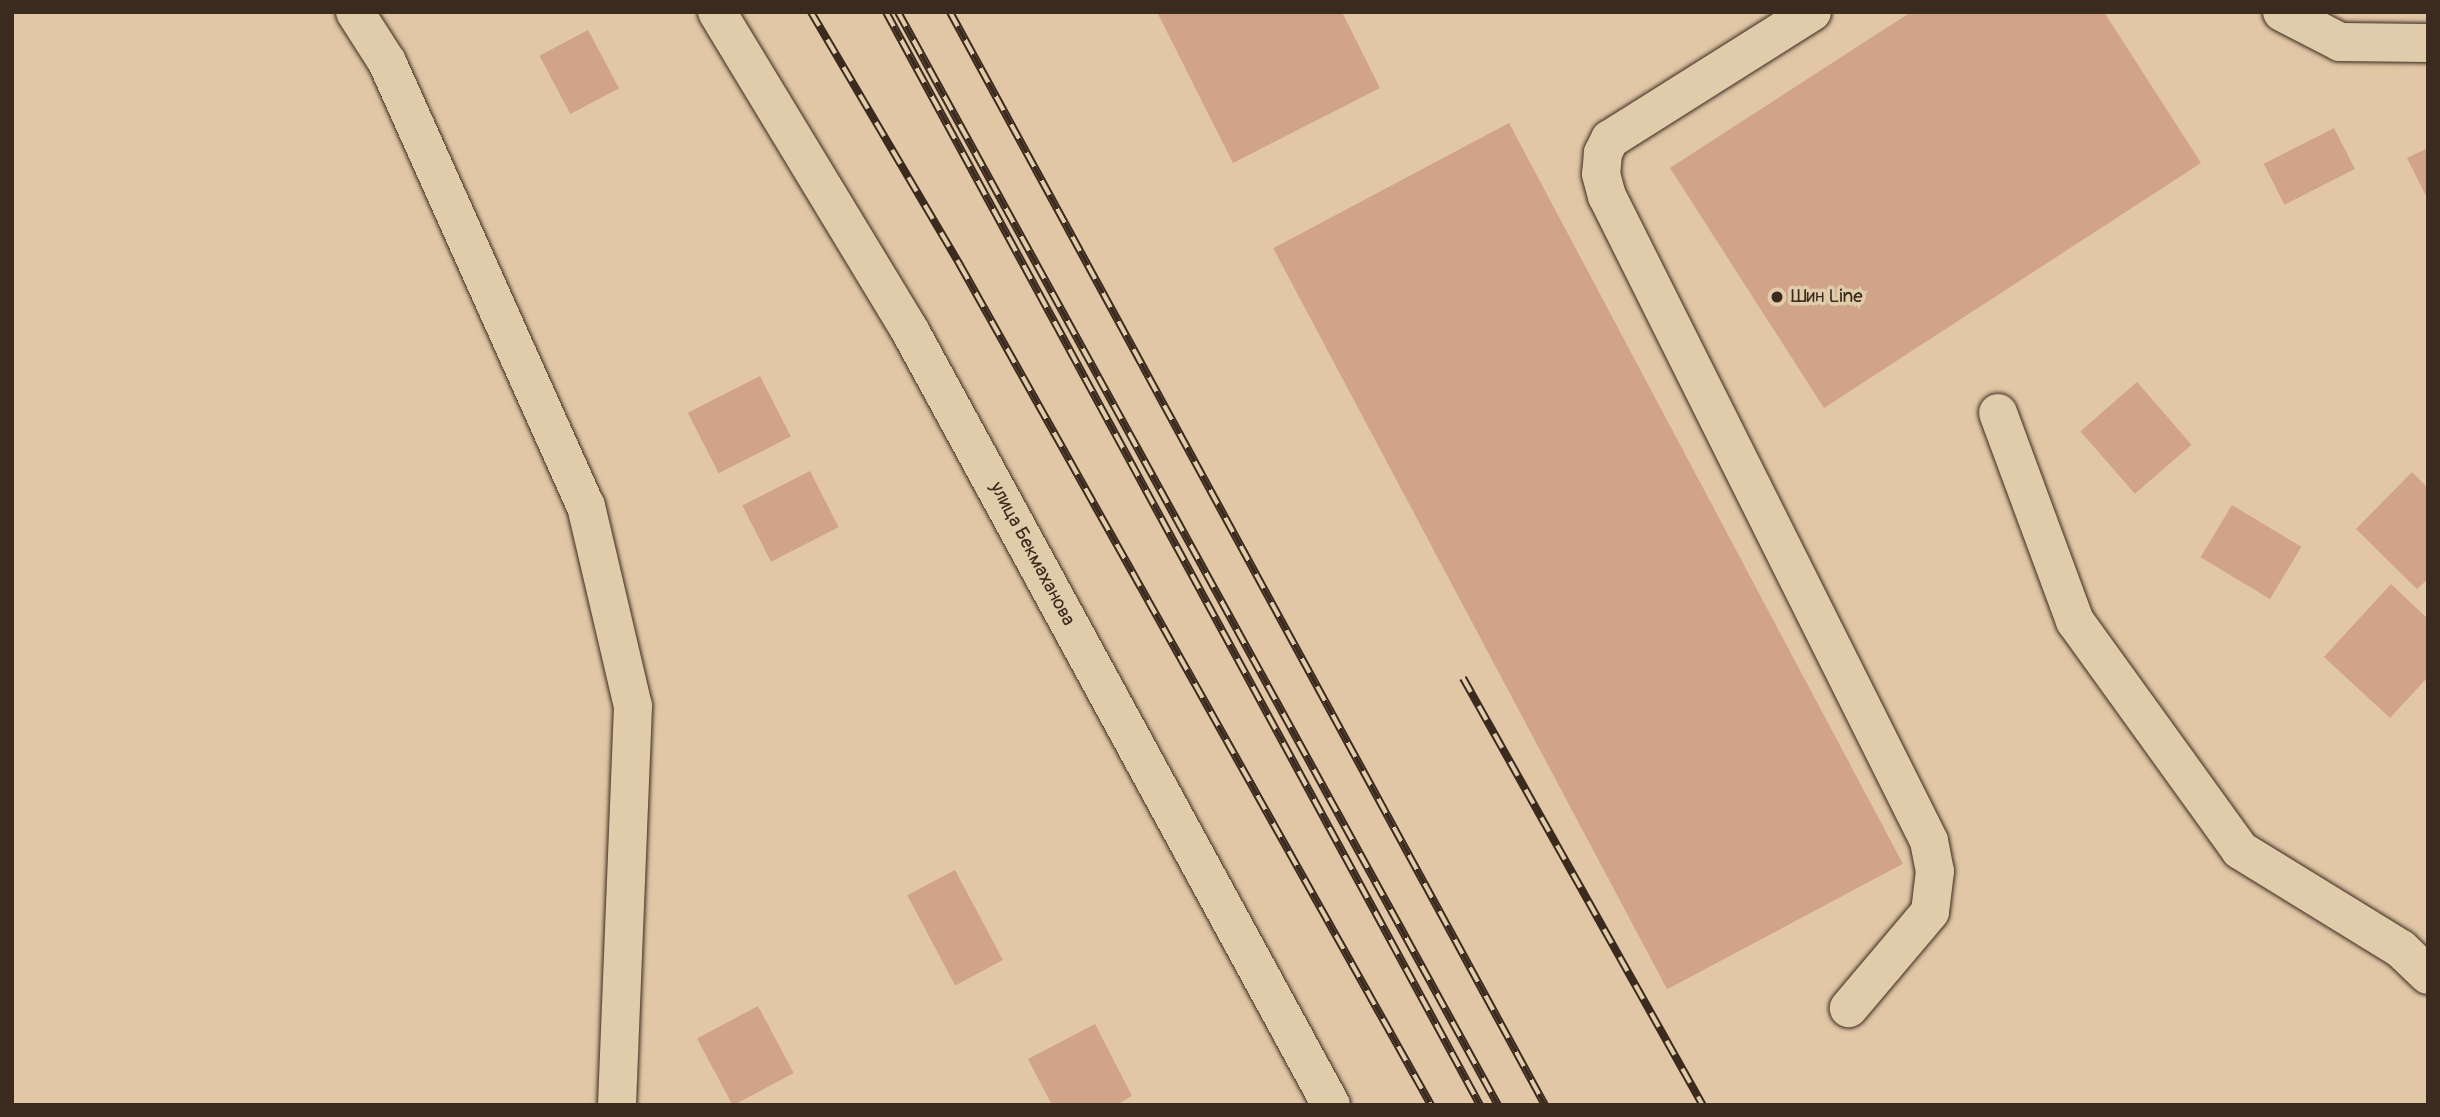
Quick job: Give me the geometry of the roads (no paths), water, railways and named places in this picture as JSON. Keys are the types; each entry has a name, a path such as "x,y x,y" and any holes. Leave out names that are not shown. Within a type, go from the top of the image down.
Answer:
{"street":[{"path":"355,12 387,62 586,506 633,706 617,1105"},
{"name":"улица Бекмаханова","path":"717,12 909,329 1331,1105"},
{"path":"1812,12 1610,139 1604,153 1601,174 1607,196 1929,841 1935,872 1930,912 1849,1008"},
{"path":"2282,12 2340,42 2428,43"},
{"path":"1998,413 2075,621 2240,849 2401,949 2428,975"}],"railway":[{"path":"811,12 960,265 1431,1105"},
{"path":"886,12 1480,1105"},
{"path":"898,12 1498,1105"},
{"path":"950,12 1545,1105"},
{"path":"1463,678 1703,1105"}],"place":[{"name":"Шин Line","path":"1777,297"}]}
